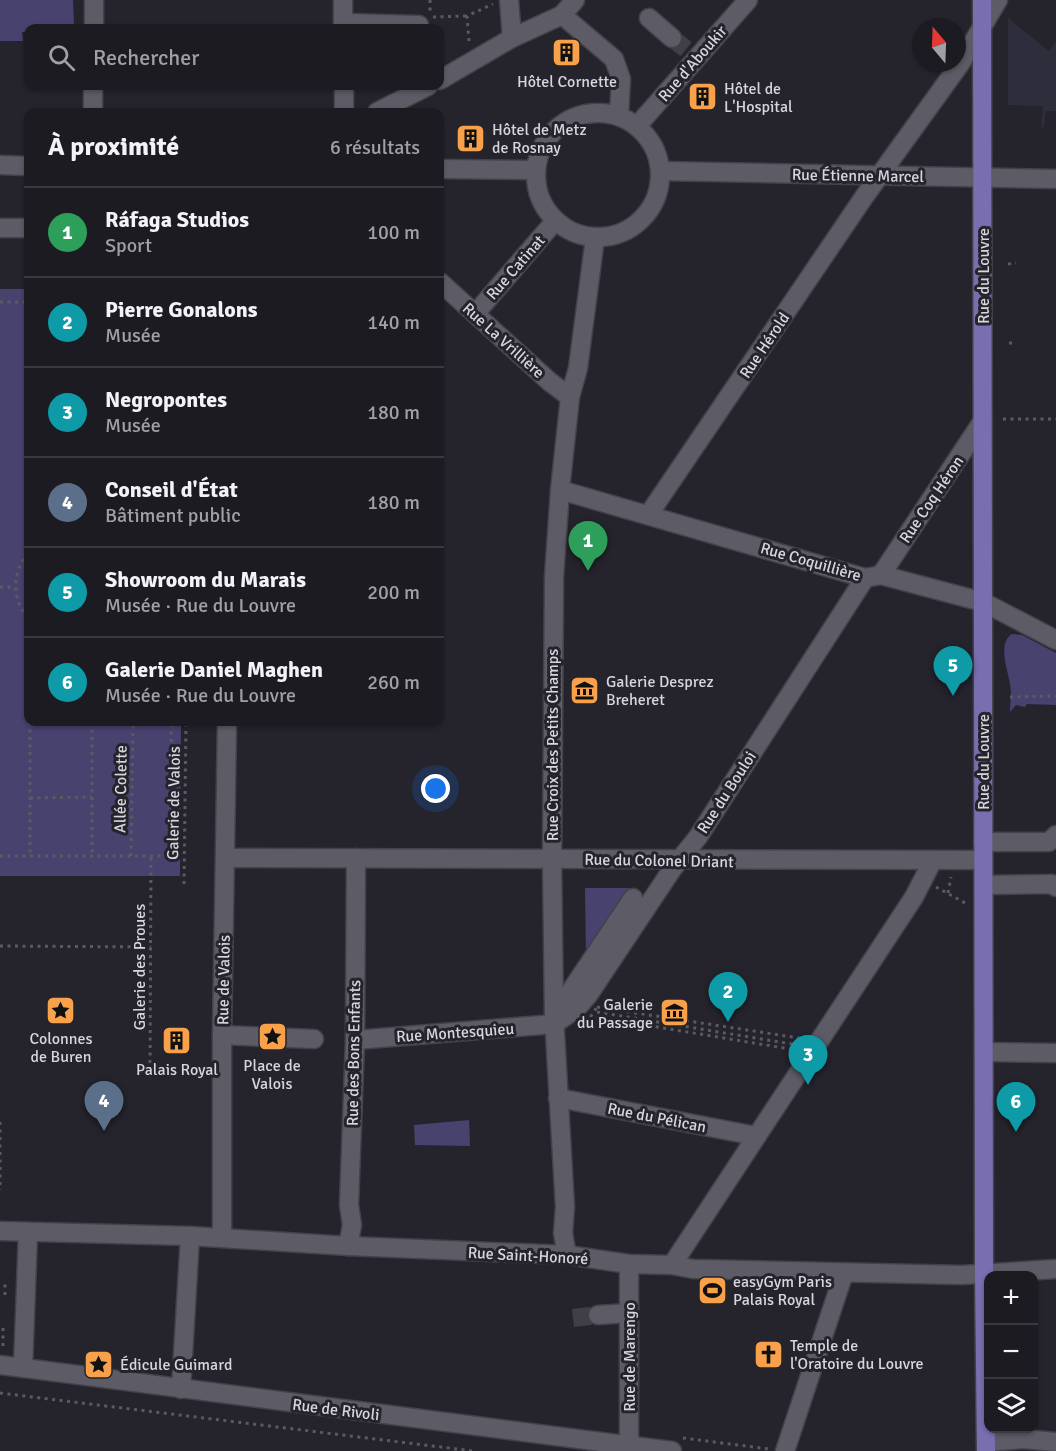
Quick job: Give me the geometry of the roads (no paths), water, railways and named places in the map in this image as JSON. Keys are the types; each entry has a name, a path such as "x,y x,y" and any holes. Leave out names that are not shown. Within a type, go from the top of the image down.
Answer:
{"main road":[{"name":"Rue du Louvre","path":"982,0 984,1271"},
{"name":"Rue du Louvre","path":"985,1325 986,1447"}],"street":[{"path":"94,0 94,24"},
{"path":"343,0 343,24"},
{"path":"504,0 512,38"},
{"path":"444,78 512,38 562,15 575,0"},
{"name":"Rue d'Aboukir","path":"637,126 692,54 747,0"},
{"name":"Rue Hérold","path":"649,514 878,176 960,64 999,0"},
{"path":"562,15 614,59 621,79 619,116"},
{"path":"650,18 672,38"},
{"path":"93,90 93,108"},
{"path":"344,90 344,108"},
{"path":"385,108 420,90"},
{"path":"596,112 619,116 637,126 654,148 660,171 658,190 647,214 636,225 622,233 595,238 576,234 555,221 540,201 536,185 535,170 538,155 545,141 560,125 578,115 596,112"},
{"path":"0,165 24,166"},
{"path":"444,169 535,170"},
{"name":"Rue Étienne Marcel","path":"660,171 1056,179"},
{"name":"Rue Catinat","path":"475,314 555,221"},
{"path":"0,228 24,228"},
{"name":"Rue Croix des Petits Champs","path":"567,1255 563,1233 565,1207 554,1020 552,859 554,577 570,397 578,368 595,238"},
{"name":"Rue La Vrillière","path":"444,286 550,382 570,397"},
{"name":"Rue Coq Héron","path":"873,577 982,422"},
{"name":"Rue Coquillière","path":"560,490 873,577 951,592 983,602 1056,640"},
{"name":"Rue du Bouloi","path":"554,1020 576,1009 589,994 673,868 674,860 873,577"},
{"name":"Rue de Valois","path":"222,1238 222,1035 227,726"},
{"name":"Rue du Colonel Driant","path":"226,858 933,860 1052,838"},
{"name":"Rue des Bons Enfants","path":"348,1246 352,1225 349,1205 355,1040 356,858"},
{"path":"610,948 674,860"},
{"path":"672,1265 915,897 933,860"},
{"path":"984,885 1054,885"},
{"path":"554,1020 633,898"},
{"name":"Rue Montesquieu","path":"355,1040 554,1020"},
{"path":"222,1035 314,1039"},
{"path":"985,1052 1056,1053"},
{"name":"Rue du Pélican","path":"558,1098 756,1136"},
{"name":"Rue Saint-Honoré","path":"0,1231 190,1236 348,1246 567,1255 629,1264 672,1265 693,1269 984,1274"},
{"path":"23,1368 28,1232"},
{"path":"181,1389 190,1236"},
{"name":"Rue de Marengo","path":"629,1264 629,1448"},
{"name":"Rue Saint-Honoré","path":"1027,1271 1056,1269"},
{"path":"777,1450 844,1273"},
{"path":"598,1315 629,1313"},
{"name":"Rue de Rivoli","path":"0,1365 629,1448 677,1445"},
{"path":"986,1447 1023,1439 1056,1442"}],"tunnel":[{"path":"672,38 687,50"},
{"path":"573,1318 598,1315"}],"place":[{"name":"Hôtel Cornette","path":"567,53"},
{"name":"Hôtel de L'Hospital","path":"703,97"},
{"name":"Hôtel de Metz de Rosnay","path":"471,138"},
{"name":"Ráfaga Studios","path":"588,571"},
{"name":"Galerie Desprez Breheret","path":"585,690"},
{"name":"Showroom du Marais","path":"953,696"},
{"name":"Colonnes de Buren","path":"61,1010"},
{"name":"Galerie du Passage","path":"674,1013"},
{"name":"Pierre Gonalons","path":"728,1022"},
{"name":"Place de Valois","path":"272,1037"},
{"name":"Palais Royal","path":"177,1041"},
{"name":"Negropontes","path":"808,1085"},
{"name":"Conseil d'État","path":"104,1131"},
{"name":"Galerie Daniel Maghen","path":"1016,1132"},
{"name":"easyGym Paris Palais Royal","path":"712,1290"},
{"name":"Temple de l'Oratoire du Louvre","path":"769,1354"},
{"name":"Édicule Guimard","path":"99,1364"}]}
